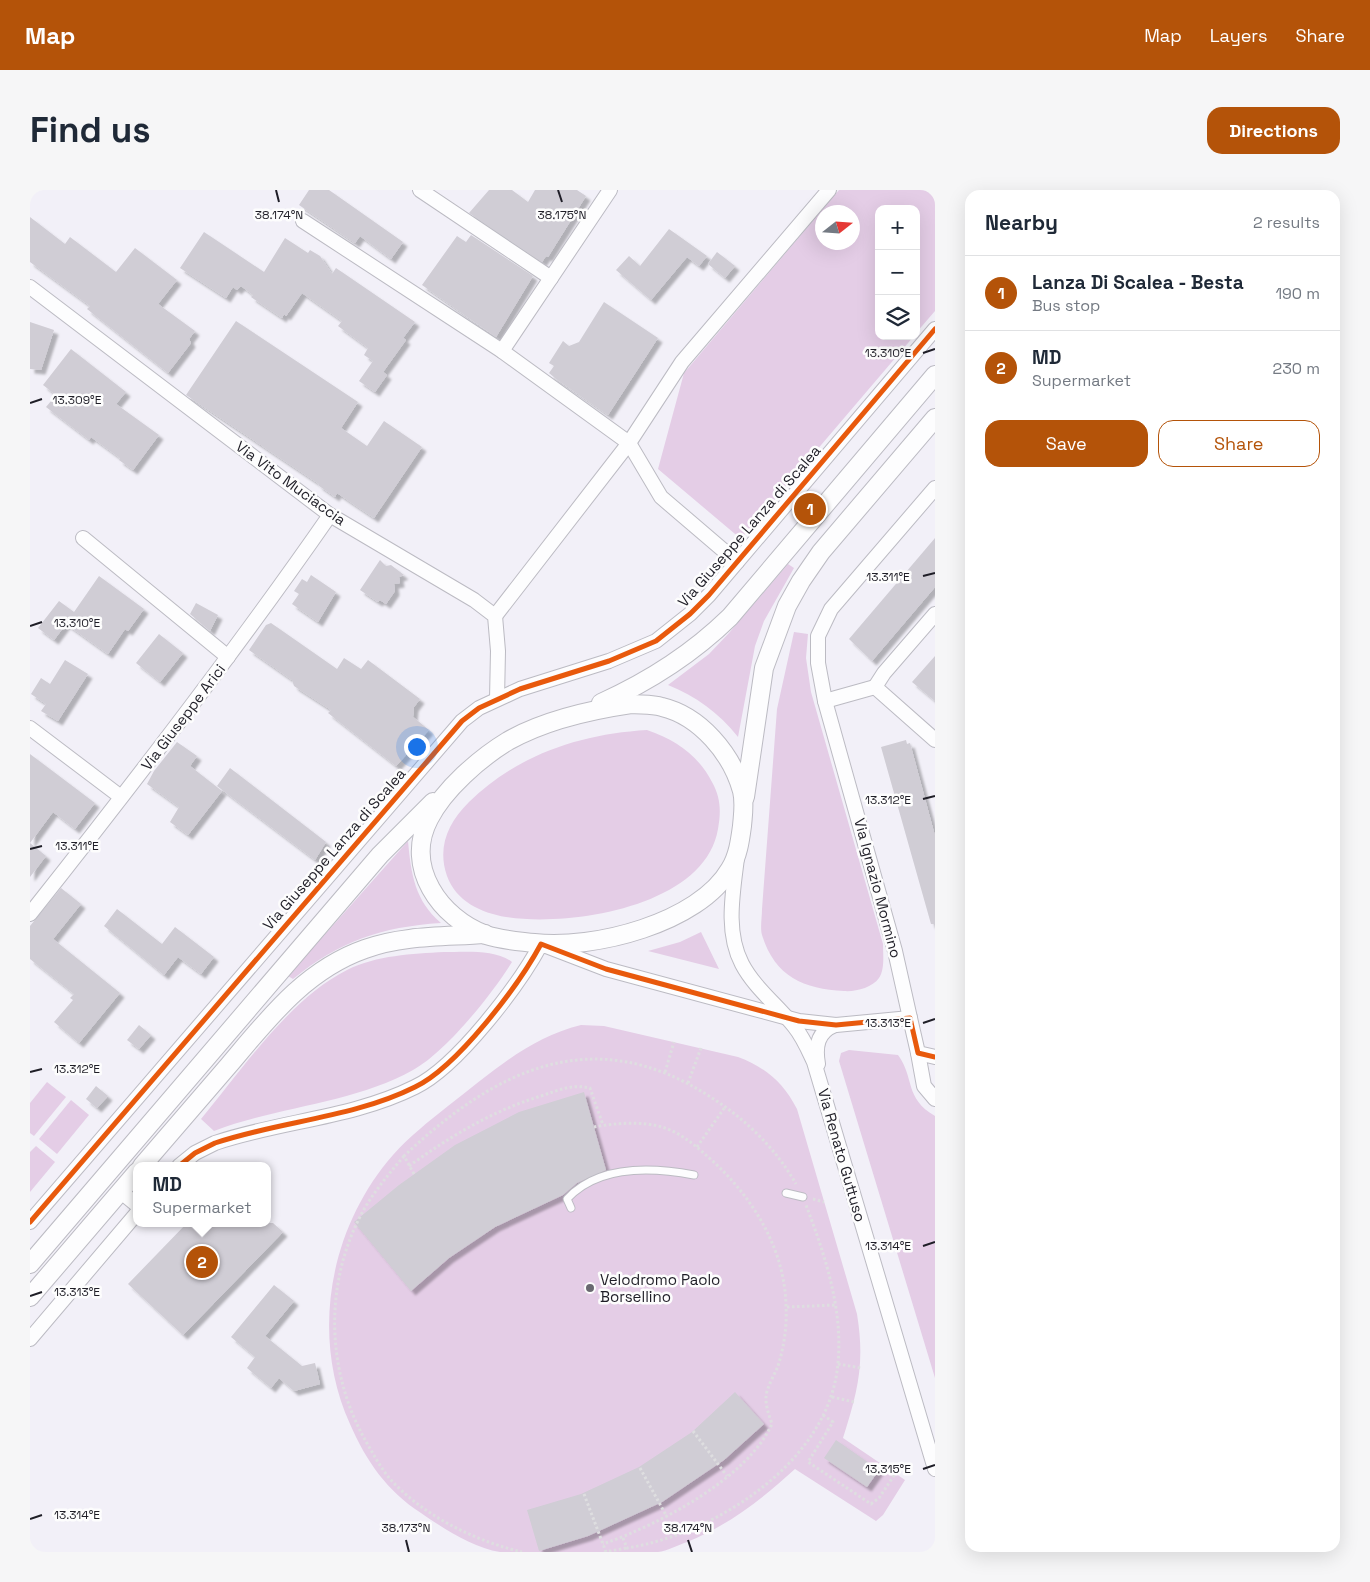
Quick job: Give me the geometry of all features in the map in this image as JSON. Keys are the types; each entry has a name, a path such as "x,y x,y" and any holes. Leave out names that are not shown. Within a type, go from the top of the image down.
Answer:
{"street":[{"path":"420,190 551,278"},
{"path":"502,351 610,190"},
{"path":"497,698 498,651 495,616 629,443 682,362 829,190"},
{"path":"303,221 502,351 629,443 661,497 737,562"},
{"name":"Via Vito Muciaccia","path":"30,287 330,515 474,600 495,616"},
{"name":"Via Giuseppe Lanza di Scalea","path":"30,1222 449,734 468,716 497,698 609,661 656,641 690,614 737,562 935,329"},
{"path":"30,1264 380,855 421,813 469,770 509,741 647,681 704,642 746,598 935,375"},
{"path":"541,944 576,942 620,934 646,927 680,914 713,891 732,867 738,850 764,668 787,606 821,552 935,418"},
{"path":"935,488 830,609 818,636 818,663 825,701 875,687 884,673 935,614"},
{"name":"Via Giuseppe Arici","path":"32,909 228,657 330,515"},
{"path":"83,538 228,657"},
{"path":"875,687 935,740"},
{"name":"Via Ignazio Mormino","path":"825,701 893,941 924,1086 935,1100"},
{"path":"561,719 631,704 650,704 676,712 700,728 726,755 735,773 744,807"},
{"path":"30,728 121,797"},
{"path":"469,770 430,817 424,829 421,853 426,881 440,905 457,920 486,934"},
{"name":"Via Renato Guttuso","path":"738,850 731,913 736,951 742,964 754,981 787,1018 805,1042 822,1085 935,1470"},
{"path":"145,1162 269,1016 298,988 323,969 365,948 389,942 415,938 486,934 541,944 606,969 787,1018 836,1025 910,1018"},
{"path":"184,1162 215,1143 375,1103 416,1087 430,1079 448,1063 499,1007 526,972 541,944"},
{"path":"822,1085 817,1058 817,1044 821,1034 826,1029 836,1025"},
{"path":"918,1053 935,1057"},
{"path":"30,1297 133,1176"},
{"path":"120,1191 133,1202"},
{"path":"30,1339 133,1218"}],"lane":[{"path":"571,1208 567,1199 578,1186 600,1178 648,1169 694,1175"},
{"path":"786,1193 803,1197"}],"path":[{"path":"665,1072 674,1042"},
{"path":"688,1083 701,1048"},
{"path":"522,1552 473,1536 438,1517 410,1497 391,1480 376,1458 348,1406 338,1370 334,1339 339,1278 350,1242 363,1212 380,1183 404,1156 450,1115 472,1100 532,1070 556,1063 589,1058 616,1059 665,1072 688,1083 747,1124 787,1168 803,1197 830,1276 836,1305 839,1336 838,1364 832,1397 823,1415 805,1442 785,1466 759,1491 735,1508 695,1527 649,1543 605,1552 584,1494"},
{"path":"409,1166 452,1136 488,1116 518,1103 575,1085 590,1088 603,1125"},
{"path":"697,1147 725,1107"},
{"path":"594,1127 603,1125 650,1124 664,1128 697,1147 728,1174 765,1227 778,1256 786,1307 785,1338 766,1396 766,1409 772,1424 758,1448 727,1476 667,1517 623,1538 603,1544"},
{"path":"404,1156 414,1174"},
{"path":"786,1307 836,1305"},
{"path":"838,1364 861,1368"},
{"path":"832,1397 854,1402"},
{"path":"823,1415 833,1422 808,1462 871,1504 878,1498 895,1474"},
{"path":"693,1431 727,1476"},
{"path":"640,1468 667,1517"},
{"path":"623,1538 627,1548"}],"shaded area":[{"path":"839,190 935,190 935,311 920,328 920,205 875,205 875,340 911,340 741,539 658,469 684,373 815,218 815,250 860,250 860,205 826,205"},
{"path":"788,564 794,568 764,621 755,646 738,737 723,720 706,706 688,694 668,685 709,654"},
{"path":"794,632 808,634 806,658 811,692 883,944 883,966 879,978 868,987 853,991 816,987 793,978 783,971 775,961 761,932 777,709"},
{"path":"647,730 677,744 693,756 706,772 719,799 720,817 718,829 708,856 688,877 662,894 631,906 597,914 564,918 533,919 497,915 479,909 463,899 451,885 444,865 443,855 446,836 455,818 469,802 488,786 508,771 551,750 598,736"},
{"path":"408,841 413,876 420,896 432,915 441,923 399,928 362,938 328,955 293,979 288,976"},
{"path":"701,932 719,969 648,951 680,942"},
{"path":"444,952 489,953 512,962 481,1005 454,1036 426,1062 390,1081 366,1090 263,1116 214,1131 201,1119 286,1017 326,983 347,970 370,961 395,956"},
{"name":"Velodromo Paolo Borsellino","path":"581,1025 604,1026 738,1057 765,1071 779,1083 792,1099 797,1109 857,1314 860,1347 859,1377 853,1406 843,1438 905,1480 883,1515 876,1521 795,1469 757,1501 717,1528 687,1542 658,1552 500,1552 479,1546 459,1537 409,1504 388,1485 363,1450 350,1424 338,1390 331,1355 329,1319 332,1284 341,1249 354,1215 371,1184 393,1155 426,1123 511,1058 544,1038"},
{"path":"849,1050 898,1055 907,1072 914,1095 925,1109 935,1116 935,1378 839,1061 841,1053"},
{"path":"47,1082 66,1097 34,1136 30,1133 30,1103"},
{"path":"71,1100 89,1115 57,1154 39,1139"},
{"path":"36,1146 55,1162 30,1192 30,1152"}],"building":[{"path":"309,190 329,190 403,242 391,259 360,236 355,243 299,205"},
{"path":"489,190 512,190 528,202 535,190 577,190 586,196 548,257 546,256 542,262 469,213"},
{"path":"30,217 65,244 70,237 116,272 135,248 177,280 158,304 195,331 189,339 191,343 168,373 87,309 90,306 30,262"},
{"path":"669,229 707,256 699,266 687,257 651,300 616,270 629,256 640,266"},
{"path":"204,232 264,272 285,238 308,253 310,250 320,256 332,274 336,268 415,322 403,338 406,340 383,372 387,375 375,392 359,381 373,361 364,355 368,348 338,326 342,321 302,293 286,316 284,314 282,318 251,297 253,295 241,286 237,290 233,287 226,298 180,268"},
{"path":"471,235 533,276 496,337 422,285 457,236 466,242"},
{"path":"717,252 735,266 725,278 708,264"},
{"path":"604,302 658,338 608,415 549,373 554,366 549,363 563,341 569,346 579,342"},
{"path":"236,321 358,402 341,428 367,446 384,421 422,447 374,518 337,493 335,497 319,484 186,395"},
{"path":"30,322 54,330 41,370 30,369"},
{"path":"71,349 126,392 116,404 159,435 133,470 91,437 89,440 46,407 56,395 43,385"},
{"path":"935,538 935,587 872,661 849,639"},
{"path":"380,560 386,566 391,565 404,575 399,577 400,583 394,584 395,591 386,604 380,600 378,602 360,590"},
{"path":"311,575 336,592 318,622 292,604 299,594 294,591 302,579 307,582"},
{"path":"99,576 144,609 128,631 125,629 108,654 66,624 54,640 38,628 59,601 74,612"},
{"path":"196,603 218,615 210,631 190,614"},
{"path":"271,623 337,669 344,658 361,669 368,660 420,699 414,707 413,717 429,730 396,766 328,713 331,710 294,686 292,680 249,650 266,625"},
{"path":"159,634 183,653 160,682 136,663"},
{"path":"935,656 935,701 912,682"},
{"path":"65,660 88,674 58,721 41,711 46,704 31,694 41,678 50,684"},
{"path":"906,740 907,744 910,743 935,836 935,924 931,924 881,747"},
{"path":"177,742 197,756 190,766 222,791 188,835 170,822 179,807 147,784 154,771"},
{"path":"30,754 95,803 75,829 53,812 30,843"},
{"path":"230,768 326,842 315,860 217,786"},
{"path":"30,843 46,856 30,877"},
{"path":"61,888 81,904 53,939 120,993 79,1043 54,1022 73,1000 70,998 74,994 30,959 30,926"},
{"path":"117,909 162,944 175,927 214,957 201,974 178,957 164,975 104,926"},
{"path":"139,1025 151,1035 139,1049 127,1040"},
{"path":"96,1086 108,1096 97,1108 86,1099"},
{"path":"584,1092 606,1170 577,1183 563,1195 495,1227 449,1258 411,1291 354,1222 399,1185 455,1145 519,1112"},
{"path":"271,1223 273,1223 283,1232 183,1335 128,1284 183,1227 191,1227 202,1238 212,1227 271,1227"},
{"path":"274,1285 294,1301 265,1336 302,1366 315,1363 320,1384 294,1391 279,1378 271,1388 247,1368 255,1357 231,1337"},
{"path":"735,1392 764,1424 724,1460 662,1502 588,1536 539,1551 527,1510 581,1494 639,1467 692,1432"},
{"path":"836,1440 879,1470 867,1487 824,1458"}],"cycle path":[{"path":"30,1222 462,721 479,708 520,689 609,661 656,641 690,614 709,595 935,329"},
{"path":"184,1162 195,1153 215,1143 265,1129 367,1106 415,1087 432,1077 468,1044 486,1023 518,981 541,944 606,969 799,1021 836,1025 910,1018 918,1053 935,1057"}],"place":[{"name":"Lanza Di Scalea - Besta","path":"810,509"},
{"name":"MD","path":"202,1262"},
{"name":"Velodromo Paolo Borsellino","path":"590,1288"}]}
